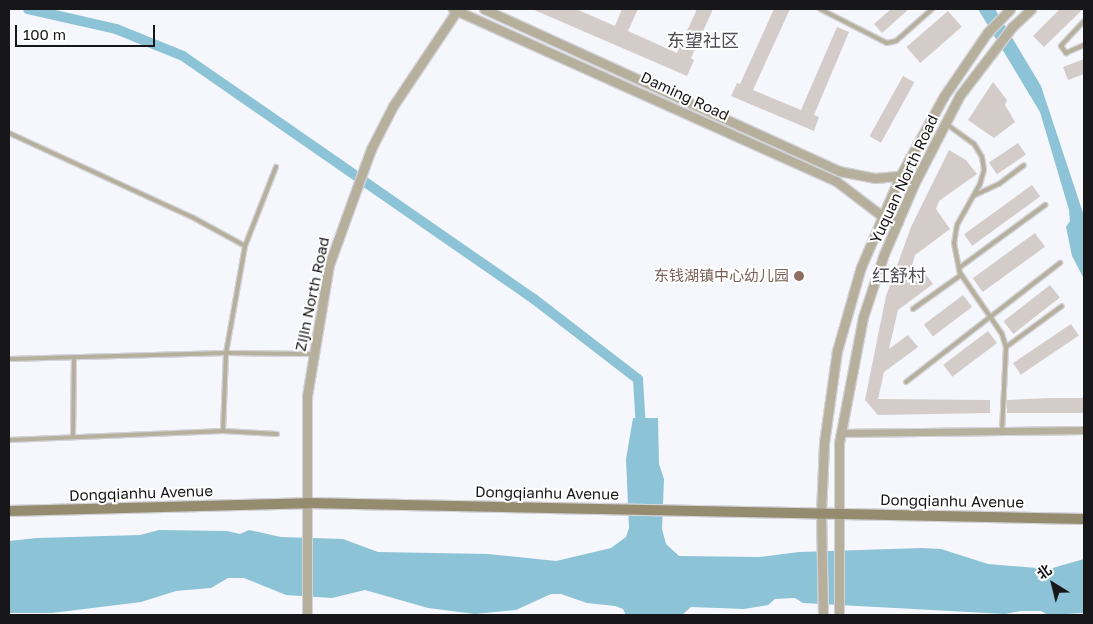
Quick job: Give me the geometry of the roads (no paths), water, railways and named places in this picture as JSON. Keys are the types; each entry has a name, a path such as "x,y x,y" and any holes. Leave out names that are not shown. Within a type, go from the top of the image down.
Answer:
{"main road":[{"name":"Dongqianhu Avenue","path":"9,511 306,503 1084,519"}],"street":[{"name":"Daming Road","path":"456,9 836,181 882,216 898,222"},
{"name":"Zijin North Road","path":"307,613 307,396 312,354 329,265 352,196 371,149 393,106 456,9"},
{"name":"Daming Road","path":"484,9 839,170 875,178 900,176"},
{"name":"Yuquan North Road","path":"839,615 837,514 840,432 863,317 914,184 960,95 994,48 1031,9"},
{"name":"Yuquan North Road","path":"823,615 821,513 824,443 837,350 862,268 900,176 944,96 987,33 1008,11"},
{"path":"900,176 914,184"},
{"path":"840,432 1084,430"}],"lane":[{"path":"820,9 888,43 896,41 932,9"},
{"path":"1084,21 1061,46 1066,53 1084,45"},
{"path":"945,123 974,144 982,157 984,170 957,226 954,243 961,275 1002,334 1006,347 1002,431"},
{"path":"9,133 192,217 245,246"},
{"path":"973,196 999,184 1024,165"},
{"path":"223,431 226,353 245,246 276,167"},
{"path":"959,268 1045,205"},
{"path":"906,382 1060,263"},
{"path":"913,309 961,275"},
{"path":"1006,347 1062,306"},
{"path":"9,359 226,353 312,354"},
{"path":"73,437 74,357"},
{"path":"9,440 223,431 277,434"}],"water":[{"path":"978,9 995,9 1041,86 1084,216 1084,279 1072,256 1066,227 1070,221 1069,210 1040,112"},
{"path":"633,418 658,418 659,464 664,479 662,529 666,544 679,556 759,557 799,552 922,548 941,549 988,564 1049,569 1084,559 1084,613 1048,615 1041,611 1021,611 1005,614 803,603 795,598 775,599 768,605 744,609 691,607 682,615 626,615 623,609 615,606 587,603 561,594 551,594 516,610 475,614 428,608 365,590 332,598 286,595 244,578 228,578 211,588 176,591 141,602 52,613 9,613 9,541 37,538 140,535 159,530 227,531 240,534 249,530 281,537 343,539 378,552 488,554 556,561 611,548 626,537 629,528 626,459"}],"waterway":[{"path":"28,9 116,29 183,56 534,299 638,379 641,430"}],"place":[{"name":"东钱湖镇中心幼儿园","path":"799,276"}],"district":[{"name":"东望社区","path":"703,40"},
{"name":"红舒村","path":"899,275"}]}
